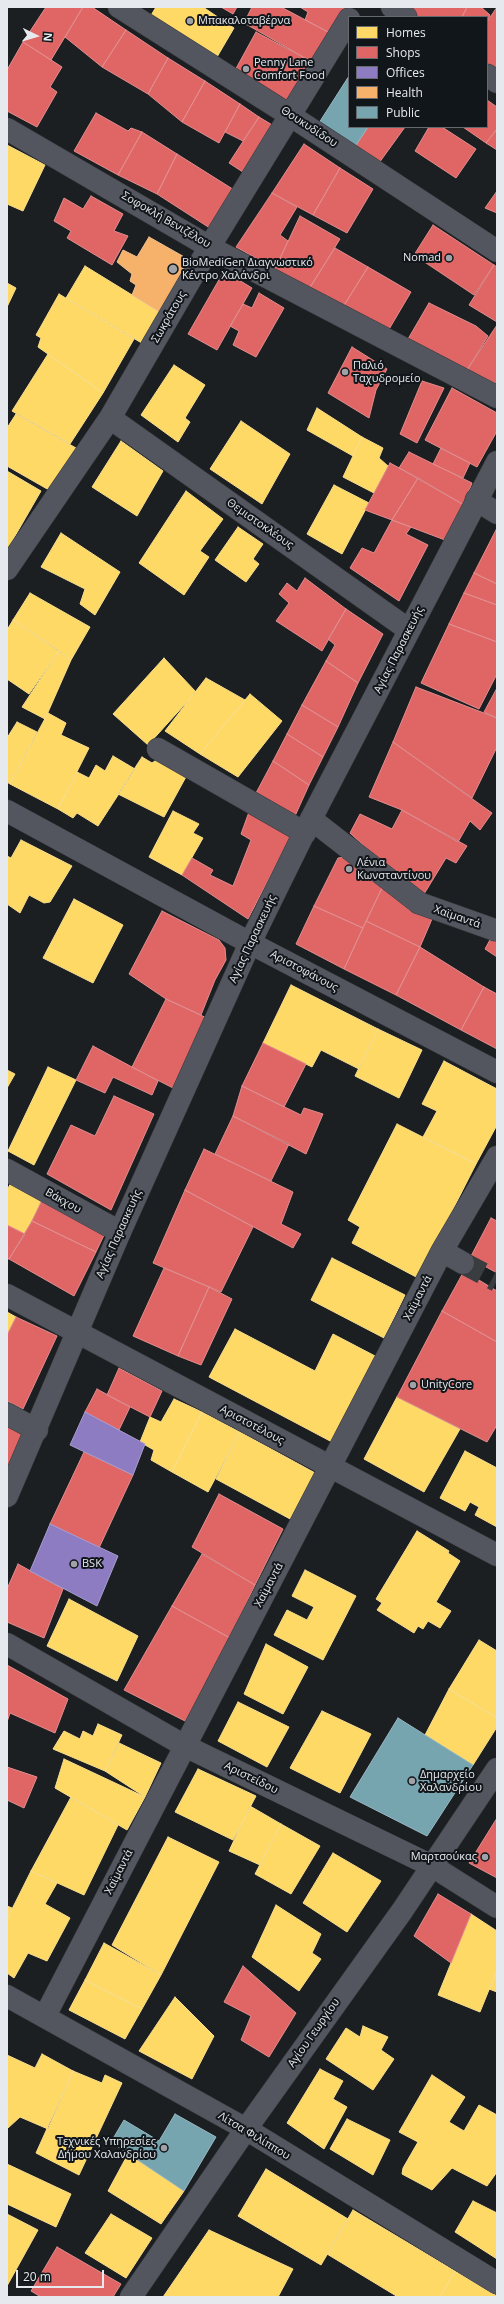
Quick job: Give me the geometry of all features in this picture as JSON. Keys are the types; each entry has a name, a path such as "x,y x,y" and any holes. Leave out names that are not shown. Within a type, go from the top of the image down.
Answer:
{"street":[{"name":"Θουκυδίδου","path":"119,7 291,116 497,251"},
{"name":"Σωκράτους","path":"351,16 356,7"},
{"path":"392,7 405,16"},
{"name":"Σωκράτους","path":"7,569 110,418 210,246 348,21"},
{"path":"488,76 497,82"},
{"name":"Σοφοκλή Βενιζέλου","path":"7,129 210,246 497,397"},
{"name":"Θεμιστοκλέους","path":"110,418 409,630"},
{"name":"Αγίας Παρασκευής","path":"7,1496 37,1430 77,1331 120,1232 250,943 308,826 497,462"},
{"path":"476,500 497,513"},
{"name":"Χαϊμαντά","path":"158,749 308,826 419,904 495,930"},
{"name":"Αριστοφάνους","path":"7,811 250,943 497,1072"},
{"name":"Χαϊμαντά","path":"45,2016 442,1251 497,1157"},
{"name":"Βάκχου","path":"7,1170 120,1232"},
{"path":"442,1251 463,1263"},
{"name":"Αριστοτέλους","path":"7,1294 497,1555"},
{"path":"7,1414 37,1430"},
{"name":"Αριστείδου","path":"7,1644 185,1746 432,1866 497,1907"},
{"name":"Αγίου Γεωργίου","path":"131,2297 246,2129 432,1866 497,1769"},
{"name":"Λίτσα Φιλίππου","path":"7,1996 246,2129 497,2282"}],"building: Homes":[{"path":"156,7 203,7 234,28 217,57 150,17"},
{"path":"7,145 45,165 23,211 7,204"},
{"path":"85,266 163,314 145,345 66,298"},
{"path":"7,283 16,288 7,307"},
{"path":"59,294 134,339 103,393 38,347 41,338 36,335"},
{"path":"48,354 103,393 70,444 12,411"},
{"path":"174,365 205,385 185,418 190,422 178,442 141,415"},
{"path":"317,408 362,437 353,456 307,430"},
{"path":"16,414 76,448 49,490 7,466 7,428"},
{"path":"241,421 290,454 262,504 210,469"},
{"path":"362,437 383,448 379,458 388,466 374,493 343,477"},
{"path":"121,441 163,471 137,516 92,487"},
{"path":"7,471 41,491 7,550"},
{"path":"334,485 369,503 342,554 307,534"},
{"path":"186,491 223,519 200,551 209,557 184,595 139,563"},
{"path":"238,527 263,544 253,559 259,564 246,582 215,560"},
{"path":"61,533 120,572 95,615 80,604 85,589 41,567"},
{"path":"30,593 90,627 71,660 13,620"},
{"path":"13,620 59,651 29,694 7,679 7,630"},
{"path":"59,651 71,660 45,719 22,707"},
{"path":"164,658 196,692 148,745 113,714"},
{"path":"206,678 245,700 200,754 165,731"},
{"path":"250,694 282,721 238,777 200,754"},
{"path":"48,713 66,723 61,735 89,748 58,809 10,784"},
{"path":"17,722 37,732 10,784 7,782 7,738"},
{"path":"113,756 135,769 98,826 77,813 73,818 58,809 77,772 89,778 96,765 105,771"},
{"path":"142,757 152,763 159,758 187,775 164,817 118,794"},
{"path":"173,811 199,824 193,833 203,838 182,875 149,857"},
{"path":"21,840 72,866 50,902 44,903 29,895 20,913 7,904 7,856 11,858"},
{"path":"74,899 123,925 93,983 43,958"},
{"path":"291,985 378,1029 359,1069 321,1050 312,1067 263,1043"},
{"path":"378,1029 422,1050 399,1098 355,1076"},
{"path":"444,1061 497,1089 497,1125 476,1164 423,1137 437,1111 422,1104"},
{"path":"48,1067 76,1080 34,1165 8,1151"},
{"path":"7,1070 15,1074 7,1088"},
{"path":"397,1124 476,1164 418,1278 352,1243 360,1227 348,1220"},
{"path":"12,1181 42,1200 25,1234 7,1225 7,1190"},
{"path":"332,1258 405,1295 384,1338 311,1300"},
{"path":"7,1312 16,1317 7,1335"},
{"path":"235,1329 315,1371 333,1334 377,1357 332,1442 209,1377"},
{"path":"397,1397 460,1429 424,1492 364,1459"},
{"path":"174,1399 202,1412 172,1472 151,1460 154,1450 140,1442 150,1417 161,1422"},
{"path":"202,1412 240,1432 208,1492 172,1472"},
{"path":"240,1432 317,1474 292,1520 216,1479"},
{"path":"465,1451 497,1468 497,1527 475,1515 479,1507 470,1502 465,1511 440,1498"},
{"path":"417,1531 449,1551 448,1553 460,1561 436,1602 451,1611 440,1628 428,1621 423,1629 418,1626 414,1633 377,1610 382,1603 376,1599"},
{"path":"305,1570 356,1596 323,1660 274,1635 287,1610 307,1620 314,1607 292,1596"},
{"path":"69,1599 138,1636 117,1681 47,1646"},
{"path":"479,1640 497,1651 497,1718 449,1689"},
{"path":"266,1644 308,1667 283,1714 244,1694"},
{"path":"449,1689 497,1718 497,1727 473,1765 425,1735"},
{"path":"238,1702 289,1727 267,1767 218,1741"},
{"path":"322,1711 371,1734 340,1793 290,1768"},
{"path":"98,1724 122,1735 105,1771 53,1749 64,1731 80,1739 83,1731 93,1736"},
{"path":"119,1743 161,1763 145,1797 105,1771"},
{"path":"64,1759 145,1797 127,1830 55,1788"},
{"path":"198,1769 256,1796 233,1840 175,1812"},
{"path":"71,1797 118,1825 84,1895 31,1871"},
{"path":"250,1806 281,1824 260,1865 229,1851"},
{"path":"281,1824 320,1846 291,1894 255,1874"},
{"path":"168,1837 219,1862 161,1975 112,1945"},
{"path":"333,1853 381,1881 347,1932 303,1903"},
{"path":"31,1871 57,1883 45,1904 70,1918 47,1961 28,1953 14,1978 7,1973 7,1919"},
{"path":"276,1905 321,1934 312,1953 321,1959 299,1991 252,1957"},
{"path":"7,1906 12,1908 7,1919"},
{"path":"471,1914 497,1931 497,1970 480,2012 438,1995"},
{"path":"104,1943 161,1975 142,2009 85,1980"},
{"path":"497,1970 497,1992 489,1989"},
{"path":"85,1980 142,2009 125,2039 69,2010"},
{"path":"175,1997 214,2036 192,2079 139,2051"},
{"path":"363,2026 388,2037 381,2050 394,2059 373,2090 326,2059 346,2028 360,2037"},
{"path":"42,2054 73,2071 48,2129 20,2117 8,2128 7,2055 35,2068"},
{"path":"320,2069 343,2081 333,2099 347,2107 324,2149 287,2123"},
{"path":"73,2071 102,2083 105,2075 122,2083 79,2175 36,2153"},
{"path":"432,2075 465,2097 449,2122 464,2131 479,2105 497,2115 497,2172 487,2186 452,2168 432,2190 402,2174 403,2168 418,2142 399,2132"},
{"path":"347,2119 390,2140 373,2175 330,2149"},
{"path":"128,2154 184,2191 161,2224 108,2191"},
{"path":"7,2164 71,2194 56,2227 7,2204"},
{"path":"266,2169 348,2219 321,2265 238,2216"},
{"path":"473,2201 497,2213 497,2259 455,2232"},
{"path":"353,2210 455,2271 440,2297 398,2297 327,2254"},
{"path":"7,2214 38,2230 7,2286"},
{"path":"111,2214 152,2238 126,2278 85,2253"},
{"path":"209,2230 293,2269 278,2297 163,2297"},
{"path":"455,2271 497,2296 497,2297 440,2297"}],"building: Shops":[{"path":"46,7 83,7 51,60 23,42"},
{"path":"83,7 92,7 126,30 102,67 65,37"},
{"path":"221,7 237,7 233,14"},
{"path":"252,7 281,7 332,34 314,63 244,23"},
{"path":"300,7 347,7 332,34 305,20 308,12"},
{"path":"411,7 467,7 462,16 411,16"},
{"path":"467,7 481,7 490,15 488,19 488,16 462,16"},
{"path":"497,7 497,64 495,68 488,64 488,20"},
{"path":"126,30 168,58 148,94 102,67"},
{"path":"256,32 314,63 287,106 233,74"},
{"path":"23,42 62,67 50,87 57,92 37,127 7,111 7,70"},
{"path":"168,58 205,81 182,122 148,94"},
{"path":"205,81 240,104 219,143 182,122"},
{"path":"488,101 497,107 497,129 486,143 464,128 488,128"},
{"path":"240,104 259,117 243,141 225,132"},
{"path":"96,113 128,131 131,128 142,132 118,175 74,151"},
{"path":"259,117 279,129 249,176 229,163"},
{"path":"367,128 404,128 379,163 354,148"},
{"path":"428,128 444,128 476,149 456,178 415,151"},
{"path":"497,129 497,150 486,143"},
{"path":"142,132 177,154 157,194 118,175"},
{"path":"304,144 340,168 313,215 272,193"},
{"path":"177,154 239,193 216,232 157,194"},
{"path":"340,168 373,189 347,233 313,215"},
{"path":"497,191 497,213 485,208"},
{"path":"272,193 297,207 280,235 288,241 275,269 236,247"},
{"path":"91,196 123,214 114,231 128,236 112,265 67,238 71,231 54,221 64,198 83,209"},
{"path":"300,216 340,239 309,289 275,269"},
{"path":"433,225 494,265 474,295 414,255"},
{"path":"335,248 368,267 343,307 309,289"},
{"path":"494,265 497,267 497,322 469,305"},
{"path":"368,267 411,292 388,331 343,307"},
{"path":"224,271 252,288 217,350 188,334"},
{"path":"259,293 284,308 256,357 233,345 239,331 230,326 243,304 252,308"},
{"path":"429,303 476,326 488,336 467,370 408,339"},
{"path":"497,325 497,384 467,370"},
{"path":"352,347 387,369 376,390 369,418 328,393"},
{"path":"422,381 444,388 417,443 400,434"},
{"path":"452,388 497,413 497,431 477,467 425,440"},
{"path":"441,448 470,463 463,478 433,464"},
{"path":"409,452 472,483 464,505 399,468"},
{"path":"390,463 418,478 392,520 365,510"},
{"path":"418,478 464,505 445,540 392,520"},
{"path":"392,520 411,527 406,534 428,545 399,601 350,568 362,548 374,553"},
{"path":"497,528 497,584 474,573"},
{"path":"474,573 497,584 497,605 464,593"},
{"path":"305,578 346,609 322,651 276,621 289,603 279,594 287,583 297,591"},
{"path":"464,593 497,605 497,642 449,624"},
{"path":"346,609 383,634 358,683 326,661 335,645 328,639"},
{"path":"449,624 497,642 497,674 479,709 421,683"},
{"path":"326,661 358,683 338,727 302,705"},
{"path":"416,687 497,718 497,747 472,798 393,742"},
{"path":"497,688 497,718 484,712"},
{"path":"302,705 338,727 323,757 287,734"},
{"path":"287,734 323,757 309,785 273,761"},
{"path":"393,742 492,813 480,830 470,821 458,842 402,810 369,797"},
{"path":"273,761 309,785 295,816 256,793"},
{"path":"402,810 467,846 456,863 446,858 421,899 350,833 360,814 392,829"},
{"path":"249,812 291,836 248,919 182,875 192,858 213,870 210,875 233,886 251,840 241,834"},
{"path":"345,857 384,884 363,928 314,906 338,858"},
{"path":"384,884 432,919 420,947 366,921"},
{"path":"314,906 363,928 344,969 296,944"},
{"path":"162,911 219,940 225,948 226,960 215,980 201,1015 166,999 129,974"},
{"path":"366,921 420,947 396,995 344,969"},
{"path":"497,927 497,957 485,949"},
{"path":"420,947 484,987 461,1030 396,995"},
{"path":"484,987 497,994 497,1049 461,1030"},
{"path":"166,999 211,1020 173,1088 132,1067"},
{"path":"263,1043 306,1064 284,1107 242,1086"},
{"path":"93,1046 158,1081 152,1095 113,1077 105,1093 76,1080"},
{"path":"242,1086 301,1115 304,1108 323,1114 306,1154 233,1116"},
{"path":"114,1096 154,1114 111,1210 47,1174 71,1125 95,1136"},
{"path":"233,1116 289,1144 271,1181 215,1154"},
{"path":"204,1149 293,1192 281,1224 301,1234 293,1248 185,1190"},
{"path":"185,1190 253,1227 221,1292 153,1263"},
{"path":"42,1200 106,1231 96,1252 32,1221"},
{"path":"491,1218 497,1221 497,1273 470,1258"},
{"path":"32,1221 96,1252 74,1296 9,1259"},
{"path":"7,1225 25,1234 9,1259 7,1259"},
{"path":"164,1268 209,1287 178,1356 133,1336"},
{"path":"464,1271 497,1291 497,1342 442,1311"},
{"path":"209,1287 232,1299 201,1365 178,1356"},
{"path":"442,1311 497,1342 497,1425 487,1442 397,1397"},
{"path":"16,1317 57,1336 23,1409 7,1401 7,1335"},
{"path":"119,1368 162,1391 150,1417 107,1395"},
{"path":"97,1389 130,1407 119,1430 85,1412"},
{"path":"7,1421 31,1433 7,1481"},
{"path":"84,1452 133,1475 99,1548 50,1524"},
{"path":"219,1494 283,1529 255,1585 192,1547"},
{"path":"202,1554 255,1585 230,1638 172,1606"},
{"path":"18,1564 63,1589 44,1638 7,1622 7,1589"},
{"path":"172,1606 230,1638 187,1722 124,1690"},
{"path":"7,1665 68,1699 55,1733 10,1713 7,1722"},
{"path":"7,1767 37,1777 24,1808 7,1800"},
{"path":"497,1818 497,1878 469,1863"},
{"path":"438,1894 471,1914 451,1963 414,1936"},
{"path":"243,1966 296,2013 269,2057 241,2040 251,2016 224,2002"},
{"path":"57,2247 121,2284 113,2297 41,2297 31,2291"}],"building: Offices":[{"path":"85,1412 145,1444 133,1475 70,1445"},
{"name":"BSK","path":"50,1524 118,1556 97,1606 30,1571"}],"building: Health":[{"path":"149,237 195,263 163,314 132,295 136,285 130,281 132,274 117,262 123,250 137,257"}],"building: Public":[{"path":"348,78 348,128 367,128 354,148 317,126"},
{"name":"Δημαρχείο Χαλανδρίου","path":"398,1718 473,1765 427,1836 350,1797"},
{"name":"Τεχνικές Υπηρεσίες Δήμου Χαλανδρίου","path":"175,2114 216,2137 184,2191 111,2142 124,2120 159,2141"}],"tunnel":[{"path":"463,1263 497,1281"}],"place":[{"name":"Μπακαλοταβέρνα","path":"190,21"},
{"name":"Penny Lane Comfort Food","path":"246,69"},
{"name":"Nomad","path":"449,258"},
{"name":"BioMediGen Διαγνωστικό Κέντρο Χαλάνδρι","path":"173,269"},
{"name":"Παλιό Ταχυδρομείο","path":"345,372"},
{"name":"Λένια Κωνσταντίνου","path":"349,869"},
{"name":"UnityCore","path":"413,1385"},
{"name":"BSK","path":"74,1564"},
{"name":"Δημαρχείο Χαλανδρίου","path":"412,1781"},
{"name":"Μαρτσούκας","path":"485,1857"},
{"name":"Τεχνικές Υπηρεσίες Δήμου Χαλανδρίου","path":"164,2148"}]}
